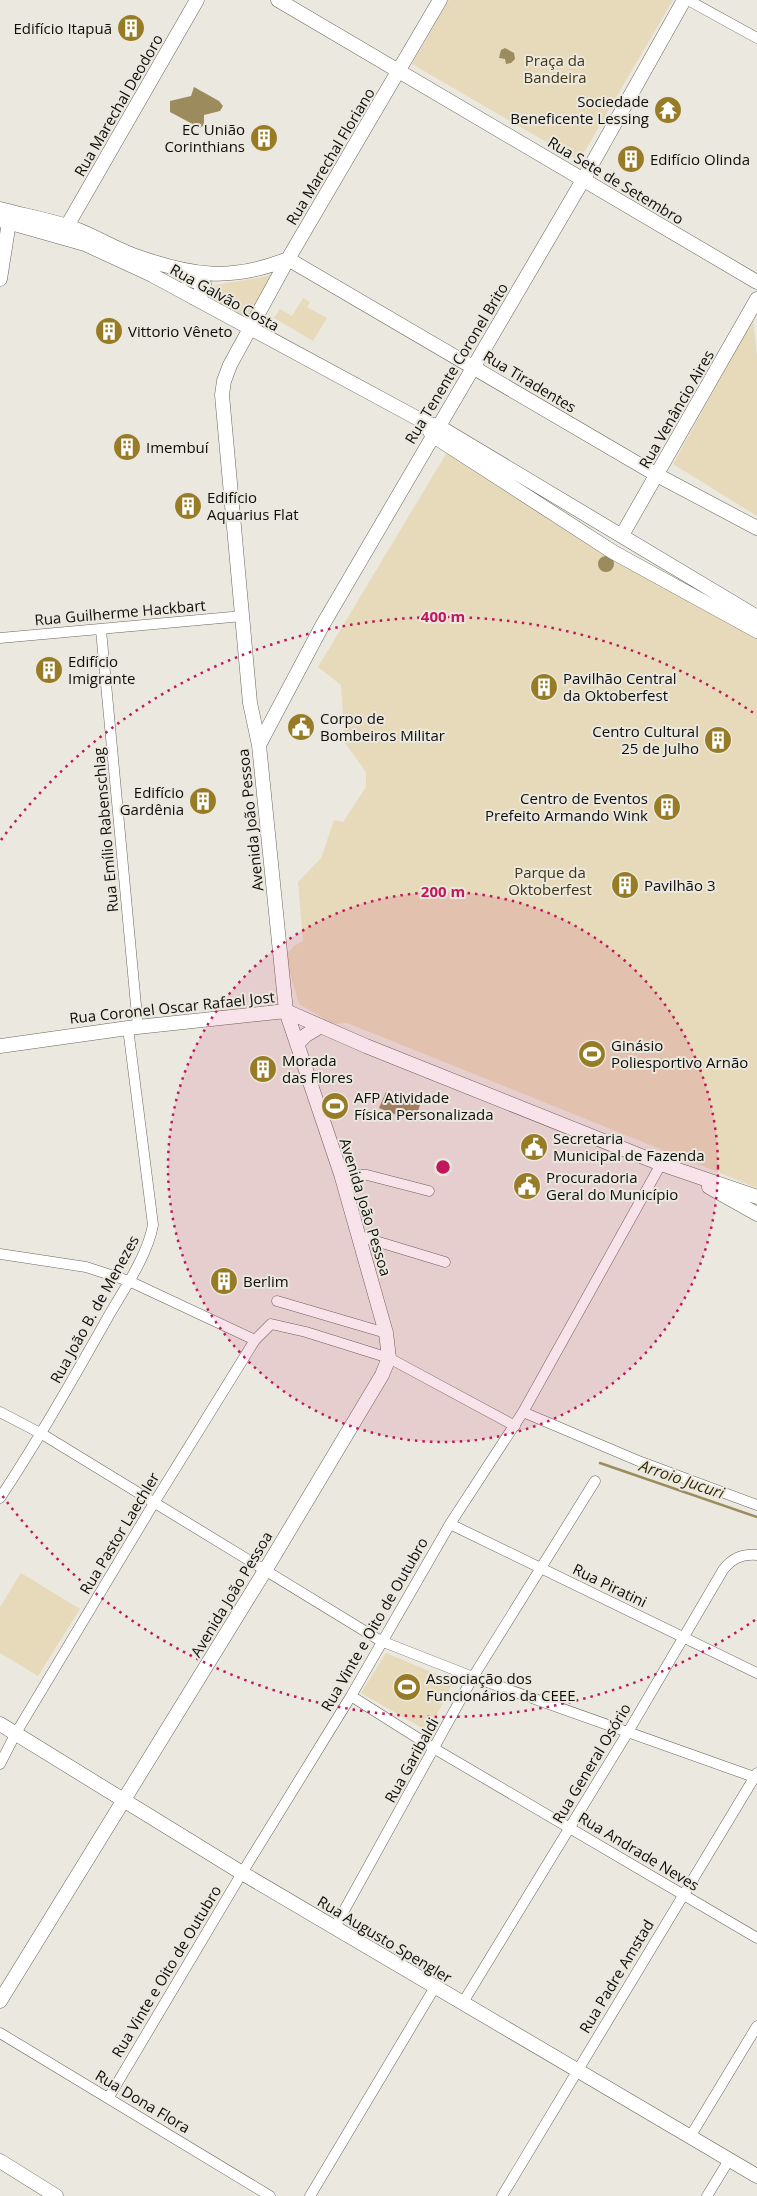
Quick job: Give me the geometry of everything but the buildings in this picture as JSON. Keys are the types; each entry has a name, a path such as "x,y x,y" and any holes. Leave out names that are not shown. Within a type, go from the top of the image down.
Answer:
{"street":[{"name":"Rua Marechal Deodoro","path":"67,226 197,0"},
{"name":"Rua Sete de Setembro","path":"278,0 757,282"},
{"name":"Rua Marechal Floriano","path":"251,330 288,259 440,0"},
{"path":"686,0 757,38"},
{"name":"Rua Tenente Coronel Brito","path":"259,745 280,702 432,428 473,366 583,180 686,0"},
{"name":"Rua Galvão Costa","path":"0,209 67,226 132,254 183,270 215,276 262,269 288,259"},
{"name":"Rua Galvão Costa","path":"4,221 85,244 197,300 432,428 622,535 757,617"},
{"path":"0,279 4,221"},
{"path":"132,254 153,266 202,283 204,285 203,291 197,300"},
{"name":"Rua Tiradentes","path":"288,259 657,475 757,528"},
{"path":"197,300 209,292 215,276"},
{"name":"Rua Venâncio Aires","path":"622,535 757,299"},
{"name":"Avenida João Pessoa","path":"0,2001 266,1569 382,1375 390,1358 386,1333 341,1174 286,1011 259,745 250,703 244,616 222,395 226,373 251,330"},
{"name":"Rua Galvão Costa","path":"432,428 613,552 757,631"},
{"path":"613,552 607,546 607,538 616,534 622,535"},
{"name":"Rua Guilherme Hackbart","path":"0,638 244,616"},
{"name":"Rua Emílio Rabenschlag","path":"101,630 133,1027"},
{"path":"250,703 267,709 280,702"},
{"path":"262,1014 283,987 318,1025 297,1044"},
{"name":"Rua Coronel Oscar Rafael Jost","path":"0,1046 133,1027 286,1011 678,1170 755,1204"},
{"name":"Rua João B. de Menezes","path":"0,1498 42,1434 129,1280 151,1235 153,1225 133,1027"},
{"name":"Rua Vinte e Oito de Outubro","path":"109,2097 242,1873 351,1696 450,1524 515,1426 661,1164"},
{"path":"341,1174 367,1175 429,1191"},
{"path":"359,1236 445,1262"},
{"path":"0,1254 86,1266 129,1280 255,1340"},
{"path":"278,1301 386,1333"},
{"name":"Rua Pastor Laechler","path":"0,1764 16,1733 154,1503 255,1340 271,1324 306,1332 390,1358"},
{"path":"390,1358 515,1426"},
{"path":"0,1412 42,1434 266,1569 381,1641 473,1677 755,1775"},
{"path":"523,1412 624,1455 757,1505"},
{"name":"Rua Garibaldi","path":"336,1927 436,1749 473,1677 595,1481"},
{"name":"Rua Piratini","path":"450,1524 757,1673"},
{"name":"Rua General Osório","path":"462,2004 628,1732 727,1564 740,1556 757,1555"},
{"name":"Rua Andrade Neves","path":"351,1696 436,1749 570,1826 682,1895 757,1938"},
{"name":"Rua Augusto Spengler","path":"0,1724 242,1873 336,1927 462,2004 577,2068 757,2176"},
{"name":"Rua Padre Amstad","path":"502,2196 577,2068 755,1775"},
{"path":"310,2196 435,1988"},
{"path":"690,2137 757,2026"},
{"name":"Rua Dona Flora","path":"0,2032 270,2196"},
{"path":"707,2196 729,2160"},
{"path":"0,2161 56,2196"}],"green space":[{"name":"Praça da Bandeira","path":"449,0 673,0 579,161 412,64"},
{"path":"281,271 252,322 209,298 215,285 263,277"},
{"path":"303,298 310,302 307,307 327,318 313,341 274,318 280,309 292,316"},
{"path":"753,319 757,357 757,516 673,464"},
{"name":"Parque da Oktoberfest","path":"449,449 757,638 757,1188 347,1023 333,1024 299,1004 285,956 294,946 303,941 298,882 321,858 334,820 343,822 366,787 366,772 345,743 341,685 318,667"},
{"path":"21,1573 80,1609 38,1676 0,1653 0,1607"},
{"name":"Associação dos Funcionários da CEEE","path":"386,1653 453,1681 429,1732 361,1693"}],"shaded area":[{"path":"505,48 514,53 515,59 511,63 506,64 505,59 499,58 501,50"},
{"path":"194,87 219,101 223,106 220,111 204,115 204,125 200,128 170,112 170,101 191,96"},
{"path":"603,556 609,556 614,561 612,570 603,572 598,567 598,561"},
{"path":"386,1092 420,1105 414,1122 379,1108"}],"waterway":[{"name":"Arroio Jucuri","path":"600,1463 757,1517"}],"place":[{"name":"Edifício Itapuã","path":"131,28"},
{"name":"Sociedade Beneficente Lessing","path":"668,110"},
{"name":"EC União Corinthians","path":"264,138"},
{"name":"Edifício Olinda","path":"631,159"},
{"name":"Vittorio Vêneto","path":"109,331"},
{"name":"Imembuí","path":"127,447"},
{"name":"Edifício Aquarius Flat","path":"188,506"},
{"name":"Edifício Imigrante","path":"49,670"},
{"name":"Pavilhão Central da Oktoberfest","path":"544,687"},
{"name":"Corpo de Bombeiros Militar","path":"301,727"},
{"name":"Centro Cultural 25 de Julho","path":"718,740"},
{"name":"Edifício Gardênia","path":"203,801"},
{"name":"Centro de Eventos Prefeito Armando Wink","path":"667,807"},
{"name":"Pavilhão 3","path":"625,885"},
{"name":"Ginásio Poliesportivo Arnão","path":"592,1054"},
{"name":"Morada das Flores","path":"263,1069"},
{"name":"AFP Atividade Física Personalizada","path":"335,1106"},
{"name":"Secretaria Municipal de Fazenda","path":"534,1147"},
{"name":"Procuradoria Geral do Município","path":"527,1186"},
{"name":"Berlim","path":"224,1281"},
{"name":"Associação dos Funcionários da CEEE","path":"407,1687"}]}
